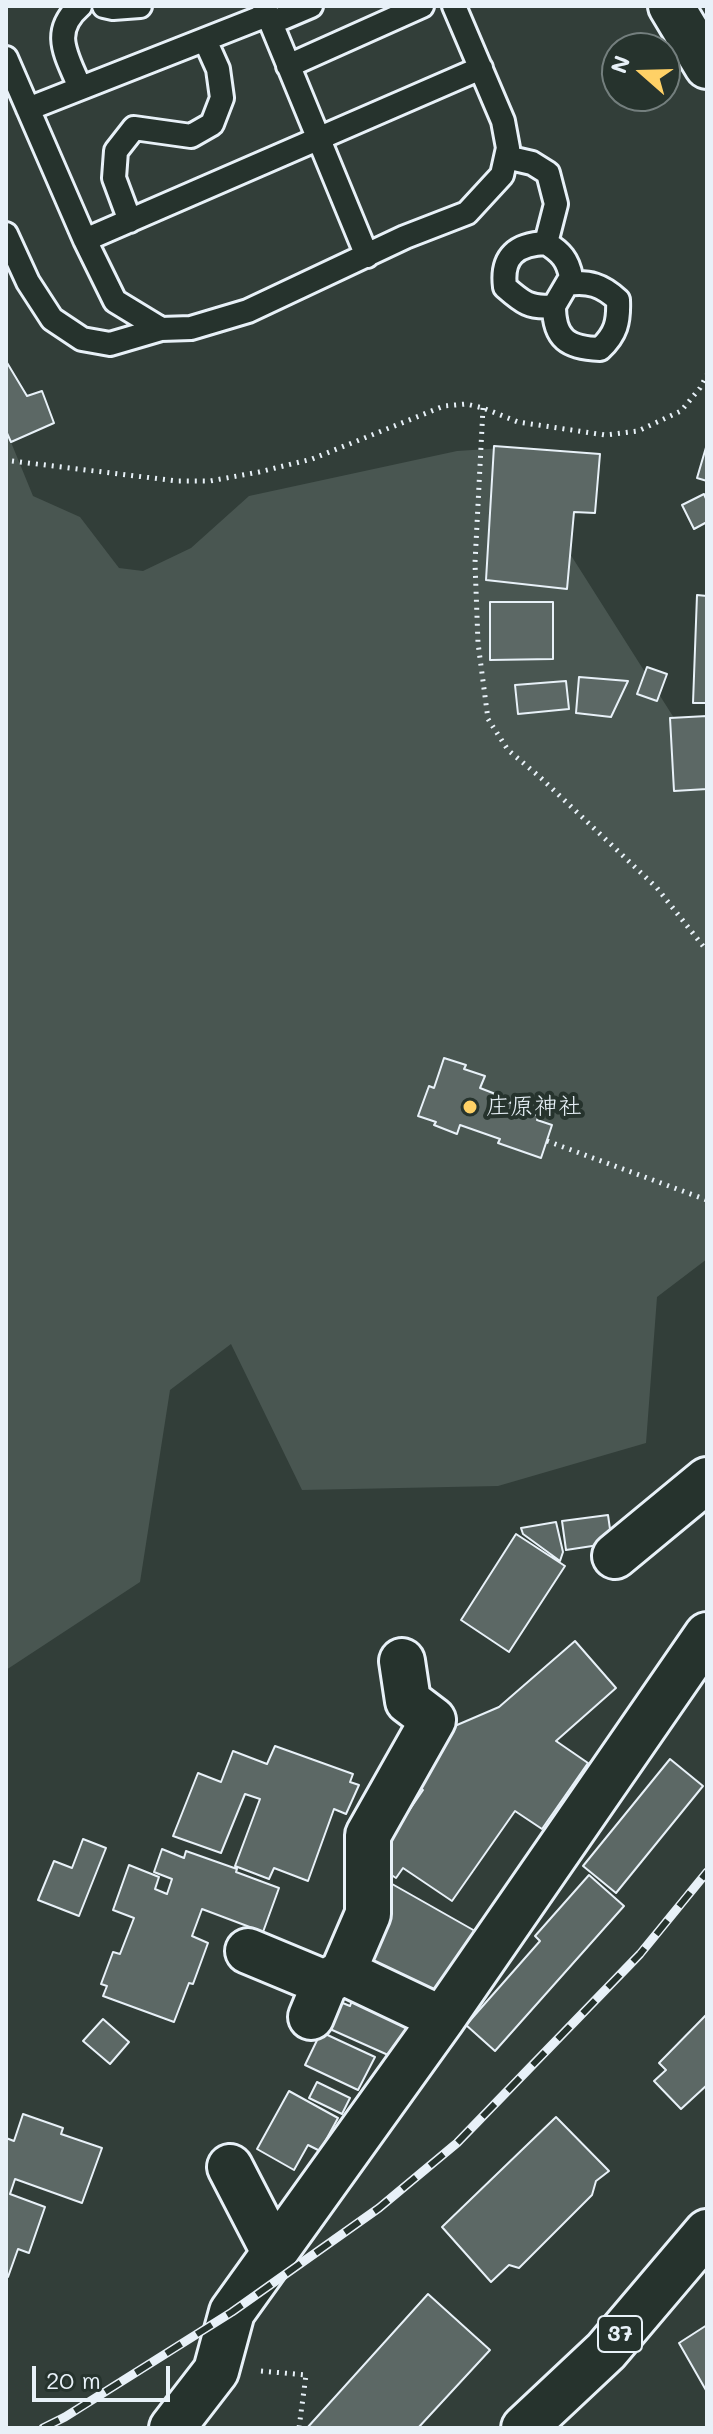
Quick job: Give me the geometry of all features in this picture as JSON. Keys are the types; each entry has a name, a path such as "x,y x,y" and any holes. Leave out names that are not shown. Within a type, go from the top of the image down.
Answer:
{"street":[{"path":"671,6 707,66"},
{"path":"615,1556 707,1480"},
{"path":"172,2428 216,2371 232,2312 442,2019 707,1635"},
{"path":"326,1991 368,1914 368,1835 433,1720 408,1701 402,1661"},
{"path":"248,1951 326,1991 442,2019"},
{"path":"230,2167 274,2252"},
{"name":"37","path":"524,2428 606,2351 707,2232"}],"lane":[{"path":"80,6 68,16 61,40 80,88"},
{"path":"104,6 140,6"},
{"path":"28,109 267,15 311,6"},
{"path":"288,66 422,6"},
{"path":"6,234 28,282 52,319 82,339 110,344 161,329 191,328 248,311 405,237 467,213 502,175 508,148 503,121 454,6"},
{"path":"267,15 367,256"},
{"path":"130,221 114,178 116,151 134,128 191,136 212,124 222,98 218,69 205,40"},
{"path":"6,58 85,240 115,301 161,329"},
{"path":"85,240 481,68"},
{"path":"506,157 532,163 548,173 556,204 546,243"},
{"path":"554,306 538,308 521,302 505,287 503,271 512,254 528,244 546,243 561,251 569,265 571,277 554,306 556,328 565,342 584,349 600,349 613,337 619,320 618,300 607,289 586,281 567,284"}],"path":[{"path":"12,461 177,481 210,481 312,459 444,406 466,404 518,422 605,435 638,431 681,411 707,375"},
{"path":"483,408 475,563 478,643 488,719 508,750 553,788 657,888 707,951"},
{"path":"547,1141 707,1200"},
{"path":"216,2371 306,2375 299,2428"}],"shaded area":[{"path":"6,430 33,496 80,517 119,568 143,571 191,548 249,496 457,451 503,448 707,770 707,1259 657,1297 646,1443 498,1486 302,1490 231,1344 170,1390 140,1582 6,1670"}],"building":[{"path":"6,361 27,396 42,391 54,423 11,442 6,431"},
{"path":"707,444 707,481 697,478"},
{"path":"494,446 600,454 595,513 574,512 567,589 486,580"},
{"path":"704,494 707,522 694,529 682,505"},
{"path":"697,595 707,596 707,703 693,703"},
{"path":"490,602 553,602 553,659 490,660"},
{"path":"647,667 667,674 657,701 637,694"},
{"path":"579,677 628,681 611,717 576,713"},
{"path":"566,681 569,709 518,714 515,685"},
{"path":"707,716 707,789 674,791 670,718"},
{"name":"庄原神社","path":"444,1058 466,1065 464,1069 485,1076 480,1088 539,1116 537,1120 552,1125 541,1158 460,1125 457,1134 418,1116 429,1086 434,1088"},
{"path":"608,1515 612,1543 566,1550 562,1521"},
{"path":"556,1522 563,1552 560,1561 523,1534 521,1528"},
{"path":"516,1534 565,1566 509,1652 461,1620"},
{"path":"575,1641 616,1688 556,1741 588,1763 542,1829 515,1811 452,1901 403,1868 396,1878 373,1863 423,1790 412,1782 450,1728 499,1707"},
{"path":"275,1746 353,1774 350,1782 359,1785 346,1814 334,1809 308,1881 274,1868 269,1879 235,1866 260,1799 245,1794 221,1853 173,1836 198,1773 221,1782 233,1751 267,1764"},
{"path":"670,1759 703,1786 616,1893 583,1866"},
{"path":"83,1839 106,1848 79,1916 38,1900 54,1861 72,1868"},
{"path":"162,1849 184,1858 186,1851 279,1888 263,1932 202,1909 192,1936 208,1943 193,1984 189,1983 174,2022 103,1996 107,1986 101,1984 113,1952 120,1954 134,1918 113,1910 129,1865 159,1877 155,1889 167,1894 172,1879 154,1872"},
{"path":"589,1875 624,1906 495,2051 466,2025 540,1941 535,1936"},
{"path":"378,1876 475,1931 436,1995 368,1965"},
{"path":"356,1990 415,2016 397,2059 321,2025 333,1999 350,2006"},
{"path":"707,2014 707,2085 681,2109 654,2081 666,2070 659,2063"},
{"path":"103,2019 129,2042 110,2064 83,2041"},
{"path":"321,2032 375,2057 358,2090 305,2065"},
{"path":"317,2082 350,2098 342,2114 309,2098"},
{"path":"289,2091 338,2118 320,2151 308,2145 294,2170 257,2149"},
{"path":"23,2114 63,2128 61,2134 102,2148 82,2203 15,2179 10,2194 45,2207 29,2253 18,2249 6,2277 6,2138 14,2141"},
{"path":"556,2117 609,2171 596,2181 592,2195 519,2268 509,2265 491,2282 442,2227"},
{"path":"428,2294 490,2350 418,2428 307,2428"},
{"path":"707,2325 707,2392 679,2343"}],"railway":[{"path":"43,2428 232,2312 379,2208 457,2143 640,1954 707,1872"}],"place":[{"name":"庄原神社","path":"470,1107"}]}
